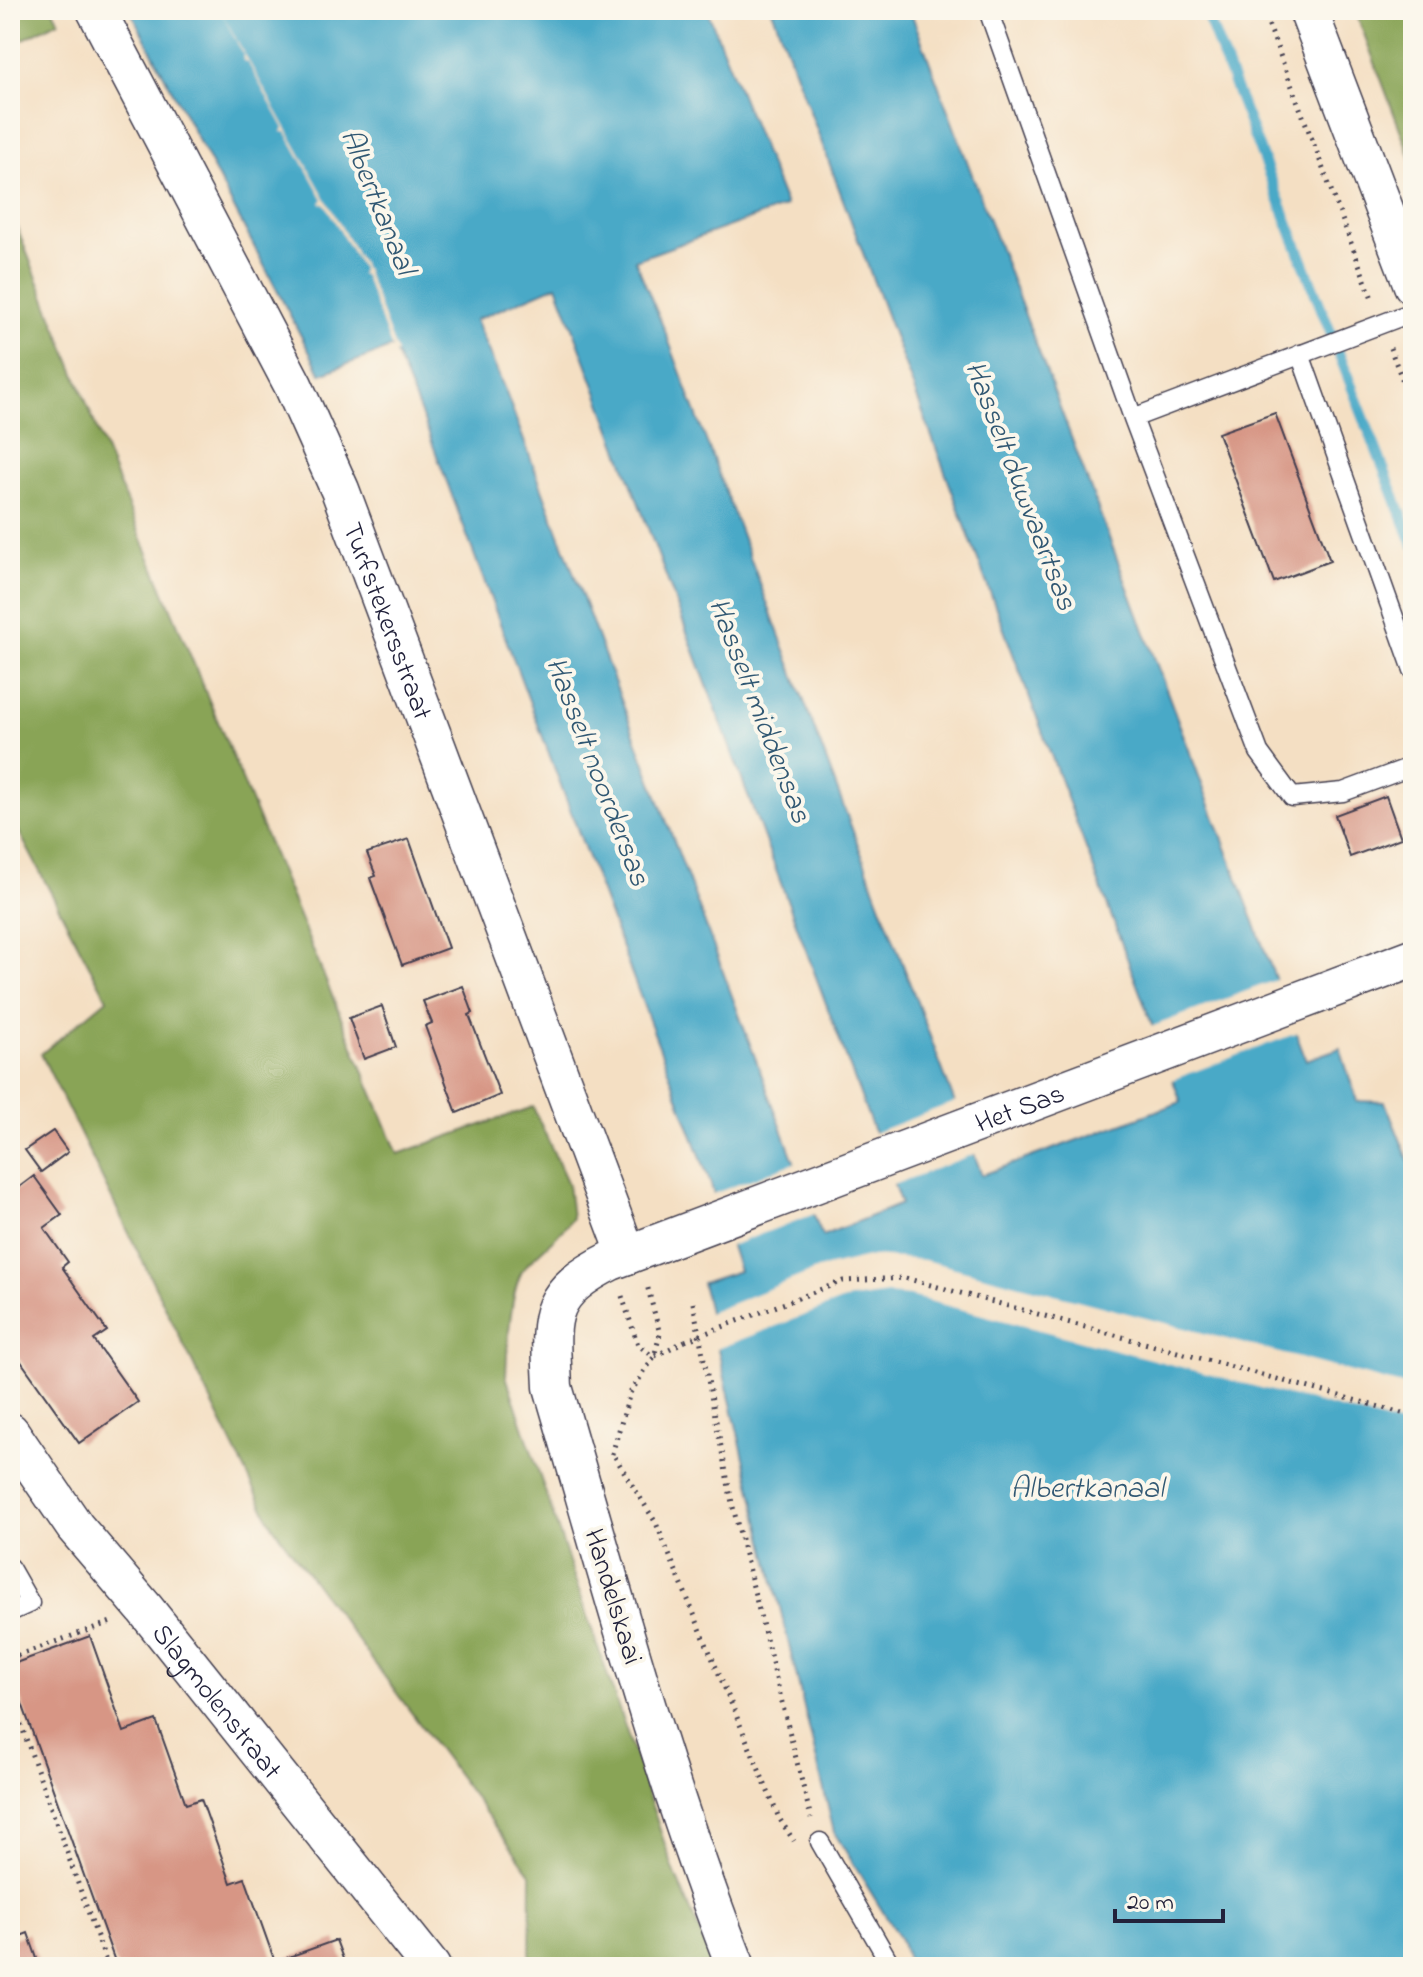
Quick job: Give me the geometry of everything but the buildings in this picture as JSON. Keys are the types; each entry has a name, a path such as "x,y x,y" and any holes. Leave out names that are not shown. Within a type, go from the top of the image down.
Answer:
{"street":[{"name":"Turfstekersstraat","path":"96,10 293,385 340,490 627,1255"},
{"path":"1308,10 1413,285"},
{"name":"Het Sas","path":"627,1255 1413,958"},
{"name":"Handelskaai","path":"627,1255 579,1277 560,1295 551,1333 553,1387 664,1764 699,1873 736,1967"},
{"name":"Slagmolenstraat","path":"10,1432 75,1527 145,1609 431,1967"}],"lane":[{"path":"988,10 1133,418 1259,752 1292,797 1343,792 1413,766"},
{"path":"1133,418 1413,312"},
{"path":"1300,354 1413,670"},
{"path":"10,1568 30,1603 10,1612"},
{"path":"820,1842 892,1967"}],"path":[{"path":"1263,10 1413,407"},
{"path":"833,1864 812,1869 779,1818 656,1523 612,1453 630,1393 654,1357 685,1341 843,1281 868,1277 905,1278 1413,1416"},
{"path":"693,1303 735,1518 808,1810 820,1842"},
{"path":"10,1658 145,1609"},
{"path":"10,1694 108,1967"}],"green space":[{"path":"10,10 53,10 59,21 10,46"},
{"path":"1355,10 1413,10 1413,164"},
{"path":"10,210 114,472 398,1154 533,1107 568,1184 572,1218 525,1267 516,1288 510,1319 506,1376 675,1874 715,1967 530,1967 531,1874 272,1525 41,1054 107,999 10,815"}],"water":[{"name":"Albertkanaal","path":"130,10 707,10 786,206 635,260 665,331 982,1175 1181,1102 772,10 910,10 1306,1060 1340,1048 1357,1101 1385,1102 1413,1171 1413,1967 910,1967 899,1938 834,1832 702,1283 739,1271 710,1182 424,421 393,347 321,374","holes":["557,285 901,1204 822,1236 505,390 475,320"]}],"pier":[{"path":"220,10 366,271 397,353 394,354 364,275 360,275 362,270 325,204 320,203 323,199 286,132 282,132 284,128 247,61 243,61 244,56"},
{"path":"1281,978 1300,1032 1169,1081 1148,1028"},
{"path":"957,1101 977,1153 890,1186 871,1134"},
{"path":"797,1162 817,1213 727,1247 710,1195"},
{"path":"873,1256 924,1260 1413,1388 1413,1428 910,1296 888,1294 844,1300 714,1350 706,1314 818,1269"}],"waterway":[{"path":"1205,10 1413,544"}],"water label":[{"name":"Hasselt duwvaartsas","path":"1022,485"},
{"name":"Hasselt middensas","path":"761,710"},
{"name":"Hasselt noordersas","path":"599,771"}]}
